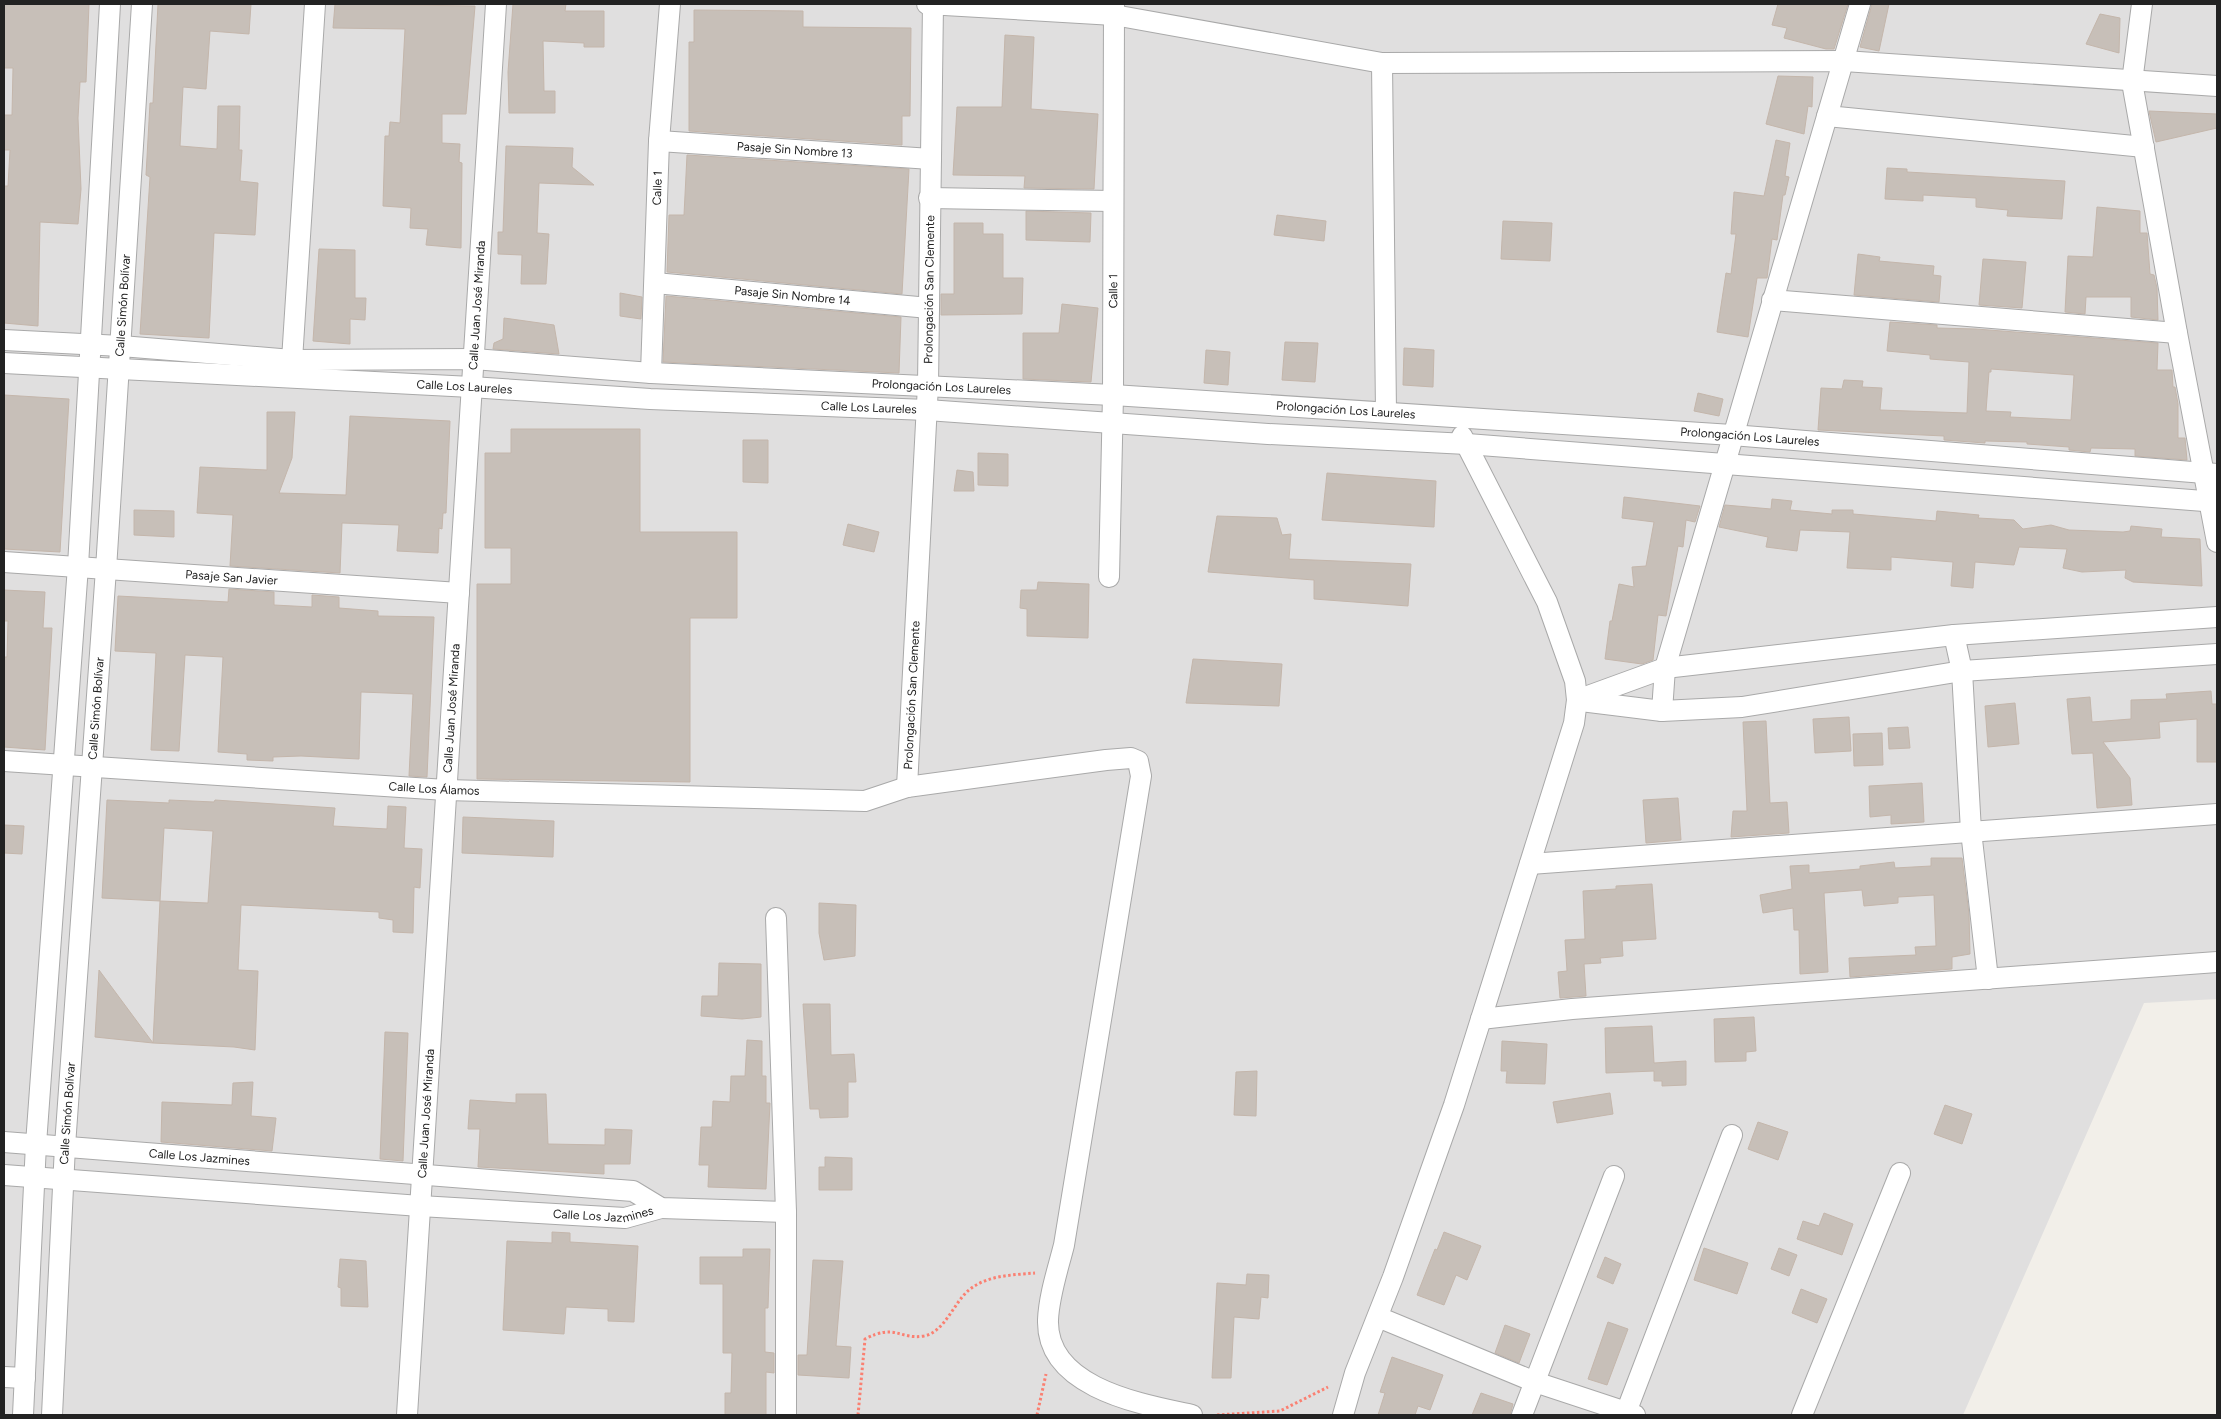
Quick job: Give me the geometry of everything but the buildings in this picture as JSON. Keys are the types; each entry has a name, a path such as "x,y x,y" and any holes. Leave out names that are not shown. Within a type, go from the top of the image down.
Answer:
{"street":[{"path":"23,1415 36,1144 78,566 110,4"},
{"name":"Calle Simón Bolívar","path":"52,1415 65,1146 106,569 142,4"},
{"path":"292,360 315,4"},
{"name":"Calle Juan José Miranda","path":"407,1415 496,4"},
{"name":"Calle 1","path":"651,373 660,141 670,4"},
{"path":"927,4 1114,9 1382,64 1844,61 2132,82 2217,86"},
{"name":"Prolongación San Clemente","path":"907,787 928,385 933,4"},
{"path":"1662,711 1665,668 1860,4"},
{"path":"2142,4 2132,82 2176,333 2210,474 2217,542"},
{"name":"Calle 1","path":"1109,577 1113,395 1114,9"},
{"path":"1382,64 1386,412"},
{"path":"1827,116 2144,147"},
{"name":"Pasaje Sin Nombre 13","path":"660,141 931,159"},
{"path":"929,198 1113,201"},
{"name":"Pasaje Sin Nombre 14","path":"655,282 929,308"},
{"path":"1772,300 2176,333"},
{"name":"Calle Los Laureles","path":"4,340 121,346 292,360 474,359"},
{"name":"Prolongación Los Laureles","path":"474,359 651,373 928,385 1386,412 1732,435 2210,474"},
{"name":"Calle Los Laureles","path":"4,362 471,387 650,399 927,410"},
{"name":"Prolongación Los Laureles","path":"927,410 1268,434 1467,444 2213,502"},
{"path":"1343,1415 1355,1373 1378,1317 1454,1105 1574,723 1577,700 1575,681 1547,602 1467,444 1451,417"},
{"name":"Pasaje San Javier","path":"4,562 459,593"},
{"path":"1577,700 1665,668 1954,635 2217,618"},
{"path":"1954,635 1962,671 1971,831 1988,979"},
{"path":"1577,700 1662,711 1742,707 1962,671 2217,654"},
{"name":"Calle Los Álamos","path":"4,761 446,790 865,801 907,787 1132,758 1138,761 1141,776 1064,1245 1058,1271"},
{"path":"1530,864 2217,814"},
{"path":"776,918 786,1212 786,1415"},
{"path":"1481,1019 1572,1009 2217,962"},
{"path":"1378,1317 1535,1382 1629,1414 1732,1135"},
{"name":"Calle Los Jazmines","path":"4,1142 633,1191 661,1208"},
{"path":"1802,1415 1900,1173"},
{"name":"Calle Los Jazmines","path":"4,1176 420,1206 625,1218 661,1208"},
{"path":"1522,1415 1614,1176"},
{"path":"661,1208 786,1212"},
{"path":"1058,1271 1048,1321 1052,1344 1061,1363 1080,1378 1139,1403 1192,1415"},
{"path":"4,1377 25,1378"}],"path":[{"path":"858,1415 865,1340 878,1332 894,1331 925,1336 937,1330 969,1289 999,1276 1058,1271"},
{"path":"1037,1415 1052,1344"},
{"path":"1217,1415 1280,1411 1355,1373"}],"shaded area":[{"path":"4,4 2217,4 2217,999 2144,1003 1963,1415 4,1415"}]}
